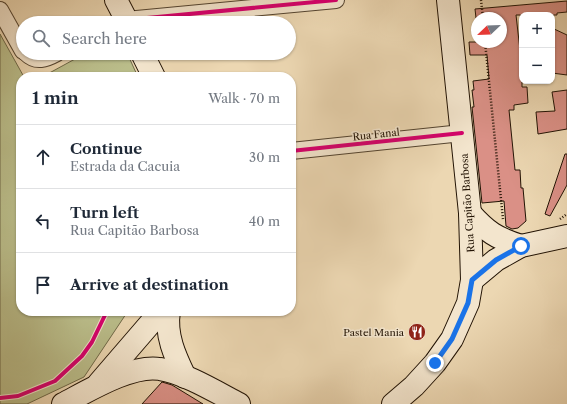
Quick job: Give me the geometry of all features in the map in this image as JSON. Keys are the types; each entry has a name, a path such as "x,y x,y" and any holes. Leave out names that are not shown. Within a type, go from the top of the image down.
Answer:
{"main road":[{"path":"116,0 123,16"},
{"name":"Rua Capitão Barbosa","path":"393,404 414,386 435,363 452,339 468,303 472,280 470,214 448,0"},
{"path":"146,60 152,72"},
{"path":"470,214 492,234 503,240 521,246"},
{"path":"472,280 496,260 521,246 561,229"},
{"path":"95,388 157,316"},
{"path":"168,316 168,334 173,350 185,377"},
{"path":"63,404 128,373 150,369 161,369 185,377 239,404"}],"street":[{"path":"183,16 336,0"},
{"path":"0,10 16,39"},
{"name":"Rua Fanal","path":"296,150 462,133"}],"path":[{"path":"481,0 482,12"},
{"path":"486,48 503,220 508,224"},
{"path":"561,229 567,214"}],"green space":[{"path":"0,34 21,72 16,72 16,316 125,316 84,377 27,404 0,404"},
{"path":"73,60 130,60 136,72 51,72"}],"building":[{"path":"567,1 567,12 557,13 557,15 555,15 555,12 519,12 519,15 516,15 519,41 519,84 522,84 522,87 527,87 528,103 514,105 514,110 509,110 515,170 520,170 526,221 518,228 512,229 506,226 504,201 482,203 472,107 474,107 472,90 474,90 473,81 489,79 487,55 470,55 469,42 471,42 471,48 507,48 507,12 475,12 475,9"},
{"path":"555,29 567,35 567,75 555,73"},
{"path":"567,90 567,129 538,134 536,112 555,111 552,92"},
{"path":"565,154 567,154 567,185 550,216 545,214"},
{"path":"162,382 172,385 203,404 142,404"}],"cycle path":[{"path":"168,16 336,0"},
{"path":"296,150 462,133"},
{"path":"0,398 18,396 55,381 82,356 92,342 105,316"}],"place":[{"name":"Pastel Mania","path":"417,332"}],"route":[{"path":"435,363 452,339 468,303 472,280 496,260 521,246"}]}
